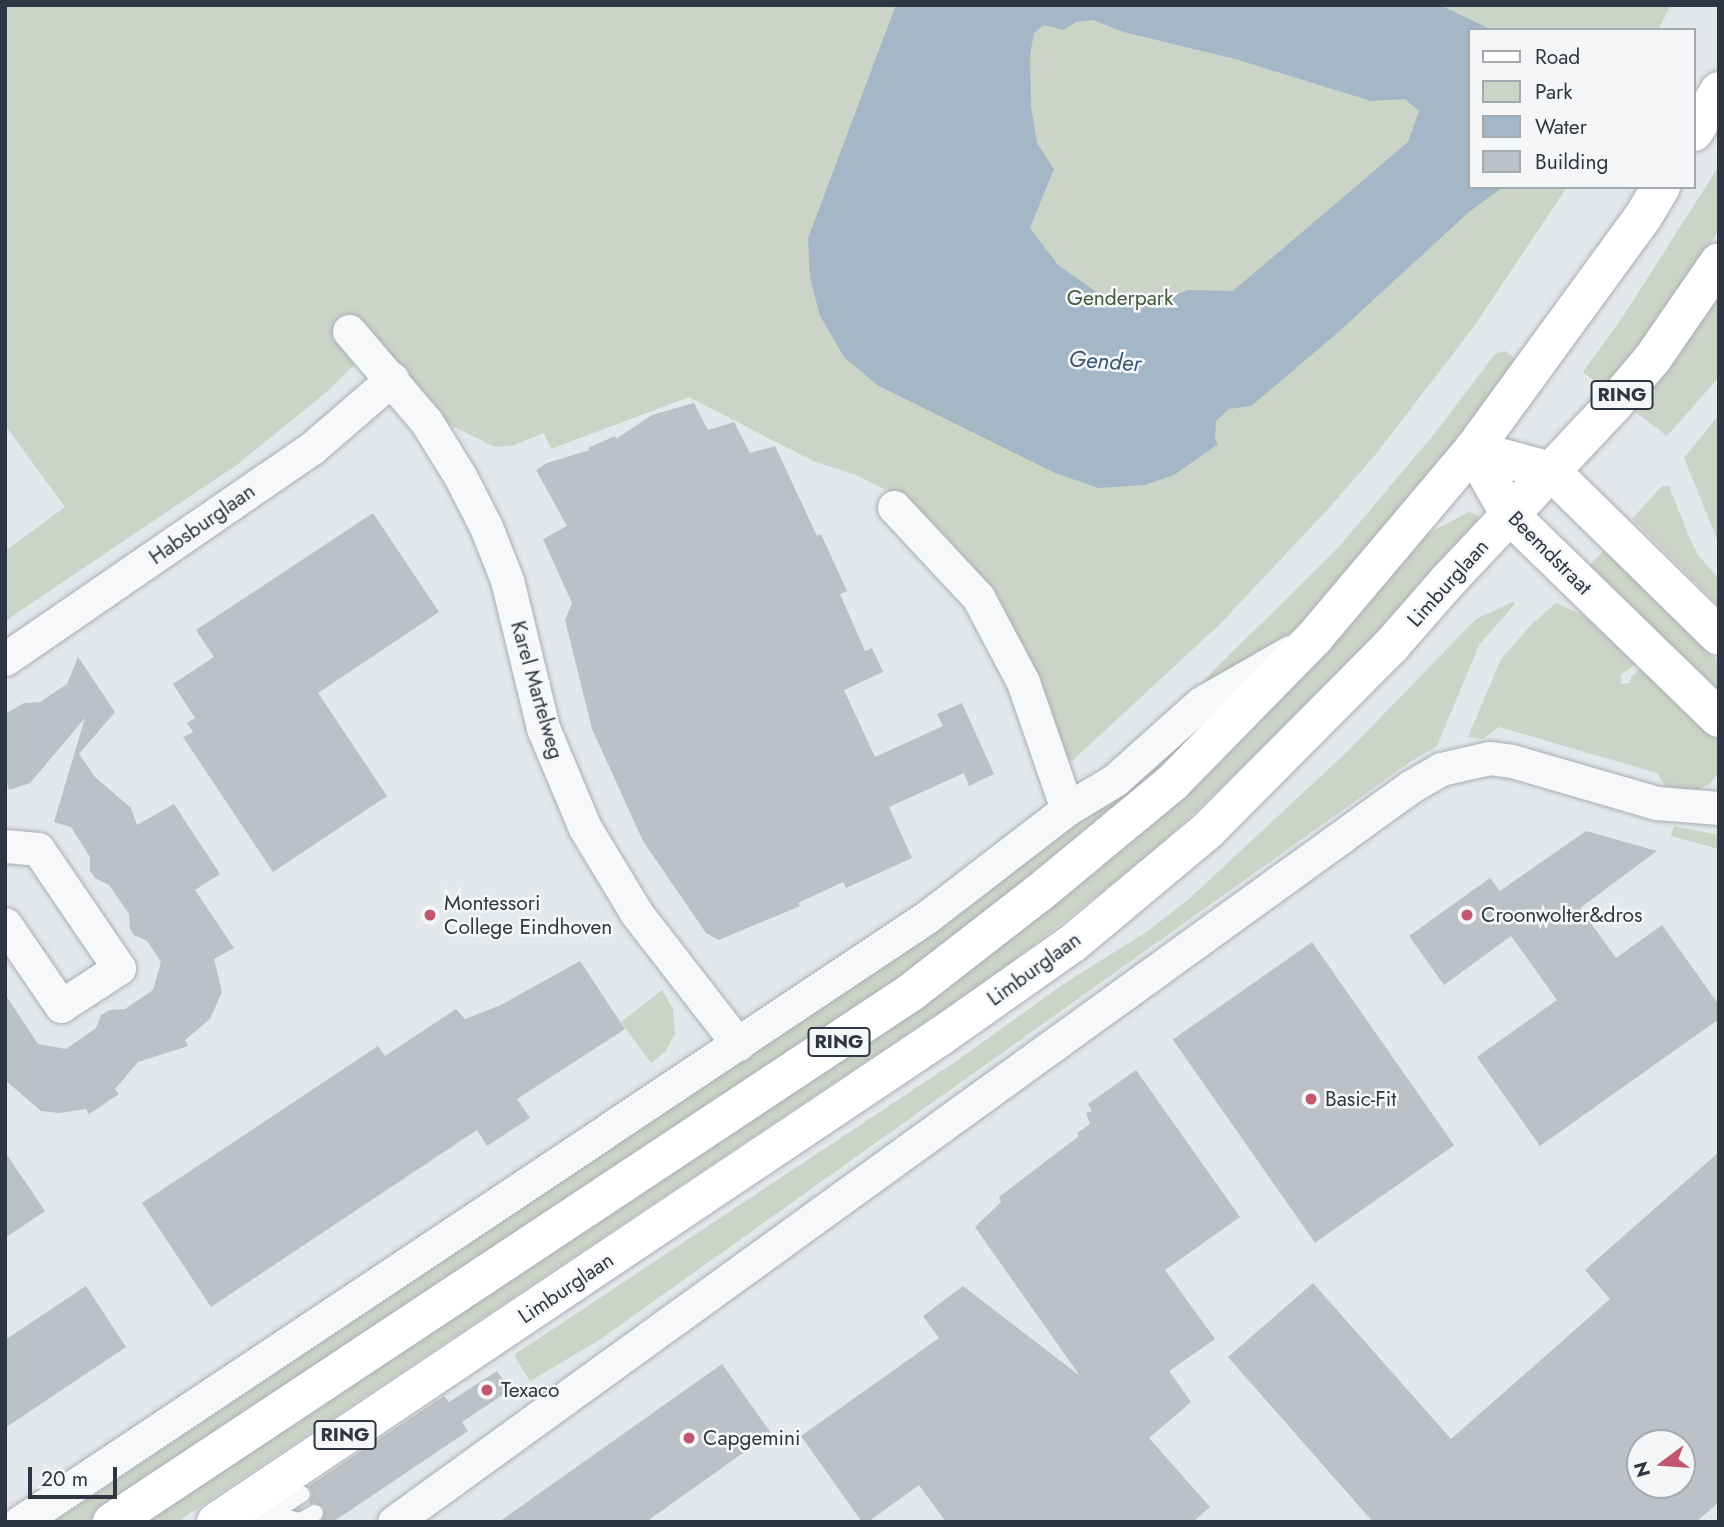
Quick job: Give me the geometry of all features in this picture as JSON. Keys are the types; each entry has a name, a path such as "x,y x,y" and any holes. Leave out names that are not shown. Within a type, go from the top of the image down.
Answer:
{"main road":[{"path":"1696,129 1719,91"},
{"name":"RING","path":"112,1522 911,993 1039,893 1173,782 1314,638 1473,450 1643,217 1660,189"},
{"name":"Limburglaan","path":"216,1522 930,1044 1073,943 1208,830 1391,646 1653,358 1719,262"},
{"path":"1473,450 1551,471 1719,636"},
{"name":"Beemdstraat","path":"1473,450 1510,515 1719,718"}],"street":[{"name":"Karel Martelweg","path":"349,331 426,421 460,476 486,527 507,580 544,728 585,828 637,914 738,1044"},
{"name":"Habsburglaan","path":"5,659 312,448 392,380"},
{"path":"894,507 978,597 1023,682 1068,809"},
{"path":"20,1522 927,917 1068,809 1115,780 1201,703 1314,638"},
{"path":"399,1520 1410,787 1441,769 1489,758 1513,761 1657,803 1719,808"},
{"path":"5,846 38,849 119,968 61,1006 5,924"}],"lane":[{"path":"264,1518 302,1493"},
{"path":"264,1518 301,1521 314,1513"}],"green space":[{"name":"Genderpark","path":"5,5 1671,5 1659,28 1468,28 1468,189 1566,189 1472,329 1376,454 1220,624 1072,761 1065,756 979,578 946,536 898,496 856,475 813,461 689,397 551,449 544,433 512,446 495,447 444,422 411,377 352,317 332,337 355,364 329,390 238,464 5,621 5,551 65,507 5,425"},
{"path":"1719,166 1719,230 1663,318 1605,389 1583,372 1624,315"},
{"path":"1719,289 1719,377 1667,436 1633,410"},
{"path":"1505,351 1518,360 1441,464 1301,626 1208,685 1204,680 1338,548 1435,433 1495,354"},
{"path":"1719,415 1719,544 1684,458"},
{"path":"1662,486 1669,486 1698,555 1719,579 1719,606 1632,519"},
{"path":"1469,512 1477,515 1479,525 1299,714 1150,854 991,978 177,1522 147,1522 1009,936 1104,865 1218,761 1427,534"},
{"path":"1605,549 1719,663 1719,699 1590,565"},
{"path":"1513,602 1515,604 1479,645 1437,746 1410,762 598,1341 530,1381 514,1355 958,1060 1062,985 1148,931 1190,898 1349,750 1476,619"},
{"path":"1556,603 1583,615 1641,660 1621,675 1621,684 1630,683 1631,677 1645,664 1716,733 1719,739 1719,773 1709,784 1697,790 1682,791 1666,787 1657,773 1499,727 1483,739 1468,737 1501,659 1531,625"},
{"path":"1224,703 1170,758 1085,835 877,995 87,1522 54,1522 953,919"},
{"path":"1674,826 1719,835 1719,849 1671,836"},
{"path":"662,990 673,1009 675,1034 665,1052 651,1063 621,1022"}],"water":[{"name":"Gender","path":"896,5 1440,5 1488,28 1468,28 1468,189 1500,189 1469,212 1334,336 1251,406 1229,409 1216,421 1215,439 1218,444 1174,475 1144,485 1098,488 1055,473 877,385 844,357 820,316 810,278 808,238","holes":["1093,20 1124,32 1235,59 1371,101 1405,99 1419,111 1408,142 1233,291 1188,290 1148,306 1101,295 1058,265 1030,228 1054,169 1037,143 1031,107 1030,55 1034,33 1044,25 1063,30 1076,22"]}],"building":[{"path":"694,403 708,430 734,422 750,453 775,446 817,536 821,534 847,591 840,594 865,651 872,648 883,672 844,690 875,757 943,726 937,714 962,703 994,774 969,786 964,773 889,807 912,858 846,888 843,882 798,903 800,906 719,940 706,933 643,841 592,729 565,620 572,603 543,539 567,526 536,470 547,463 590,450 588,448 615,436 616,439 652,415"},
{"path":"373,513 439,612 318,693 387,796 273,872 183,737 193,732 187,723 195,718 173,684 214,657 196,630"},
{"path":"78,657 115,712 79,754 95,777 131,808 137,825 174,804 220,874 195,890 234,948 214,959 222,992 210,1019 185,1040 188,1046 138,1062 115,1089 119,1094 89,1114 86,1109 59,1113 41,1111 5,1080 5,994 38,1044 66,1049 96,1028 101,1015 110,1010 125,1009 153,990 161,962 147,941 134,935 130,929 129,914 109,885 95,878 90,871 90,857 71,827 54,822 85,718 30,783 9,790 5,777 5,714 24,703 40,702 67,684"},
{"path":"1586,831 1657,851 1580,908 1616,958 1662,925 1719,1005 1719,1019 1540,1146 1477,1057 1557,1000 1511,936 1444,985 1409,936 1490,878 1500,891"},
{"path":"1312,942 1454,1145 1315,1243 1173,1040"},
{"path":"580,961 625,1029 517,1099 530,1118 487,1146 477,1130 211,1307 142,1203 378,1046 385,1056 456,1009 465,1019 501,1005"},
{"path":"1136,1070 1240,1217 1165,1270 1215,1339 1169,1371 1191,1402 1149,1438 1210,1507 1193,1522 946,1522 919,1485 868,1522 862,1522 801,1436 939,1338 923,1316 963,1286 1080,1376 975,1227 1001,1202 999,1197 1079,1136 1077,1133 1090,1124 1086,1113 1092,1111 1088,1104"},
{"path":"5,1152 45,1211 5,1238"},
{"path":"1719,1152 1719,1502 1696,1522 1373,1522 1228,1357 1313,1283 1451,1439 1610,1299 1585,1270"},
{"path":"86,1286 126,1347 5,1428 5,1340"},
{"path":"722,1364 771,1433 646,1522 499,1522"},
{"path":"497,1371 510,1390 462,1422 468,1431 333,1522 321,1522 324,1508 316,1503 309,1504 312,1494 309,1486 444,1396 449,1402"}],"place":[{"name":"Montessori College Eindhoven","path":"430,915"},
{"name":"Croonwolter&dros","path":"1467,915"},
{"name":"Basic-Fit","path":"1311,1099"},
{"name":"Texaco","path":"487,1390"},
{"name":"Capgemini","path":"689,1438"}]}
